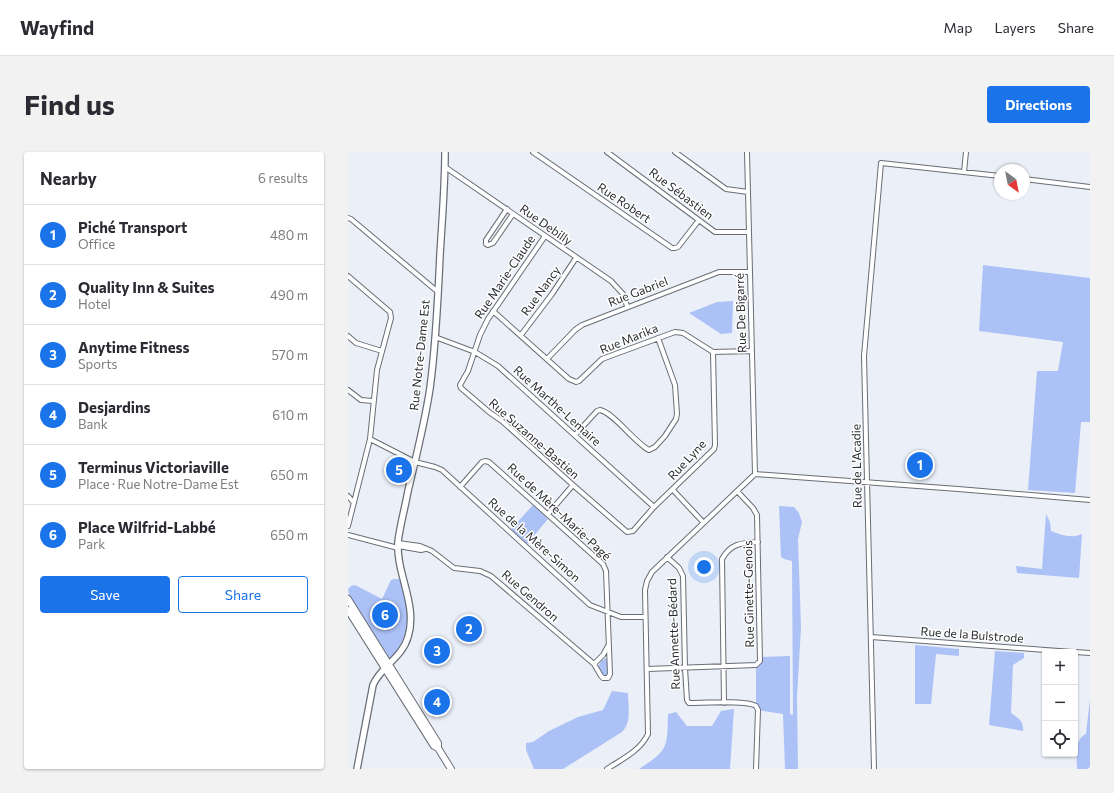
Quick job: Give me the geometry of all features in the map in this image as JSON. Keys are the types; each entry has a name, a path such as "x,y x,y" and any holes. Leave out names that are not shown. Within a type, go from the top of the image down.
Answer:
{"main road":[{"path":"348,599 387,667"},
{"path":"348,610 438,743 438,748 452,769"}],"street":[{"name":"Rue Notre-Dame Est","path":"357,769 372,691 378,676 404,647 411,626 410,612 400,565 398,546 430,387 438,292 445,152"},
{"name":"Rue Sébastien","path":"607,152 716,232 749,232"},
{"path":"675,152 726,189 748,192"},
{"name":"Rue De Bigarré","path":"747,152 755,474"},
{"path":"966,152 964,172 994,175"},
{"name":"Rue Robert","path":"535,153 672,248 678,247 698,220"},
{"name":"Rue de L'Acadie","path":"874,769 864,356 881,163 964,172"},
{"name":"Rue Debilly","path":"445,167 618,287 623,294 627,306"},
{"path":"1030,180 1090,187"},
{"path":"507,209 486,240 486,244 488,245 493,243 513,214"},
{"path":"348,218 438,292"},
{"name":"Rue Marie-Claude","path":"474,352 483,328 493,311 545,236"},
{"name":"Rue Nancy","path":"521,335 552,294 576,258"},
{"name":"Rue Gabriel","path":"547,359 578,327 627,306 719,272 750,272"},
{"path":"348,276 391,314 377,370 370,439 348,526"},
{"name":"Rue Marika","path":"493,311 569,379 576,382 579,381 602,359 674,332 680,332 713,352"},
{"path":"348,336 356,343 382,351"},
{"name":"Rue Marthe-Lemaire","path":"435,337 474,352 498,366 654,507"},
{"path":"575,435 597,411 600,410 608,414 640,444 649,450 655,447 665,436 676,419 676,393 673,378 658,338"},
{"path":"713,352 752,351"},
{"name":"Rue Suzanne-Bastien","path":"474,352 468,371 460,385 461,388 502,421 624,531"},
{"name":"Rue Lyne","path":"624,531 633,531 654,507 714,449 713,352"},
{"path":"348,390 361,400 373,401"},
{"name":"Rue de la Mère-Simon","path":"370,439 415,462 438,468 585,601 608,613 621,617 645,617"},
{"name":"Rue de Mère-Marie-Pagé","path":"460,487 482,462 489,462 605,567 609,645 608,678 603,678 594,664"},
{"path":"607,769 643,744 648,734 645,617 645,590 647,581 652,572 667,556 755,474 1090,500"},
{"path":"548,514 572,485"},
{"path":"673,490 704,522"},
{"name":"Rue Ginette-Genois","path":"647,670 756,665 760,661 757,515 756,511 737,491"},
{"path":"348,496 354,503"},
{"name":"Rue Gendron","path":"348,535 398,546 420,546 436,554 454,568 480,571 491,576 594,664"},
{"path":"756,769 757,708 751,704 724,703 722,559 737,544 758,542"},
{"name":"Rue Annette-Bédard","path":"667,556 679,568 683,576 687,702 724,703"},
{"name":"Rue de la Bulstrode","path":"871,637 1042,650"},
{"path":"594,664 609,645"},
{"name":"Rue de la Bulstrode","path":"1078,652 1090,654"}],"shaded area":[{"path":"983,265 1090,278 1090,422 1081,422 1075,493 1028,490 1037,371 1058,371 1063,342 979,331"},
{"path":"733,301 732,333 721,334 689,313 717,302"},
{"path":"533,505 548,519 527,544 511,529"},
{"path":"779,506 794,507 799,513 802,522 798,539 801,627 797,697 798,769 785,769 783,714 758,710 756,706 756,665 760,657 790,656 790,714 793,715 792,561 781,557"},
{"path":"1046,514 1050,522 1051,531 1070,536 1082,534 1079,578 1017,573 1016,566 1042,569"},
{"path":"394,579 401,581 408,610 408,625 403,645 394,659 389,659 349,595 348,589 355,585 382,599 391,580"},
{"path":"915,645 959,649 959,656 936,654 931,704 915,704"},
{"path":"995,651 1024,653 1024,658 1013,665 1011,713 1018,718 1023,725 1023,731 989,725"},
{"path":"606,658 608,660 609,673 607,677 602,674 598,667 601,661"},
{"path":"612,691 628,693 628,719 622,732 563,769 534,769 526,750 526,743 533,742 549,731 578,717 603,710"},
{"path":"1090,699 1090,769 1077,769 1076,757 1078,757 1078,742 1086,734"},
{"path":"734,709 730,769 639,769 656,757 664,748 667,735 668,714 676,712 687,726 712,726 721,711"}],"place":[{"name":"Piché Transport","path":"920,465"},
{"name":"Terminus Victoriaville","path":"399,470"},
{"name":"Place Wilfrid-Labbé","path":"385,615"},
{"name":"Quality Inn & Suites","path":"469,629"},
{"name":"Anytime Fitness","path":"437,651"},
{"name":"Desjardins","path":"437,702"}]}
